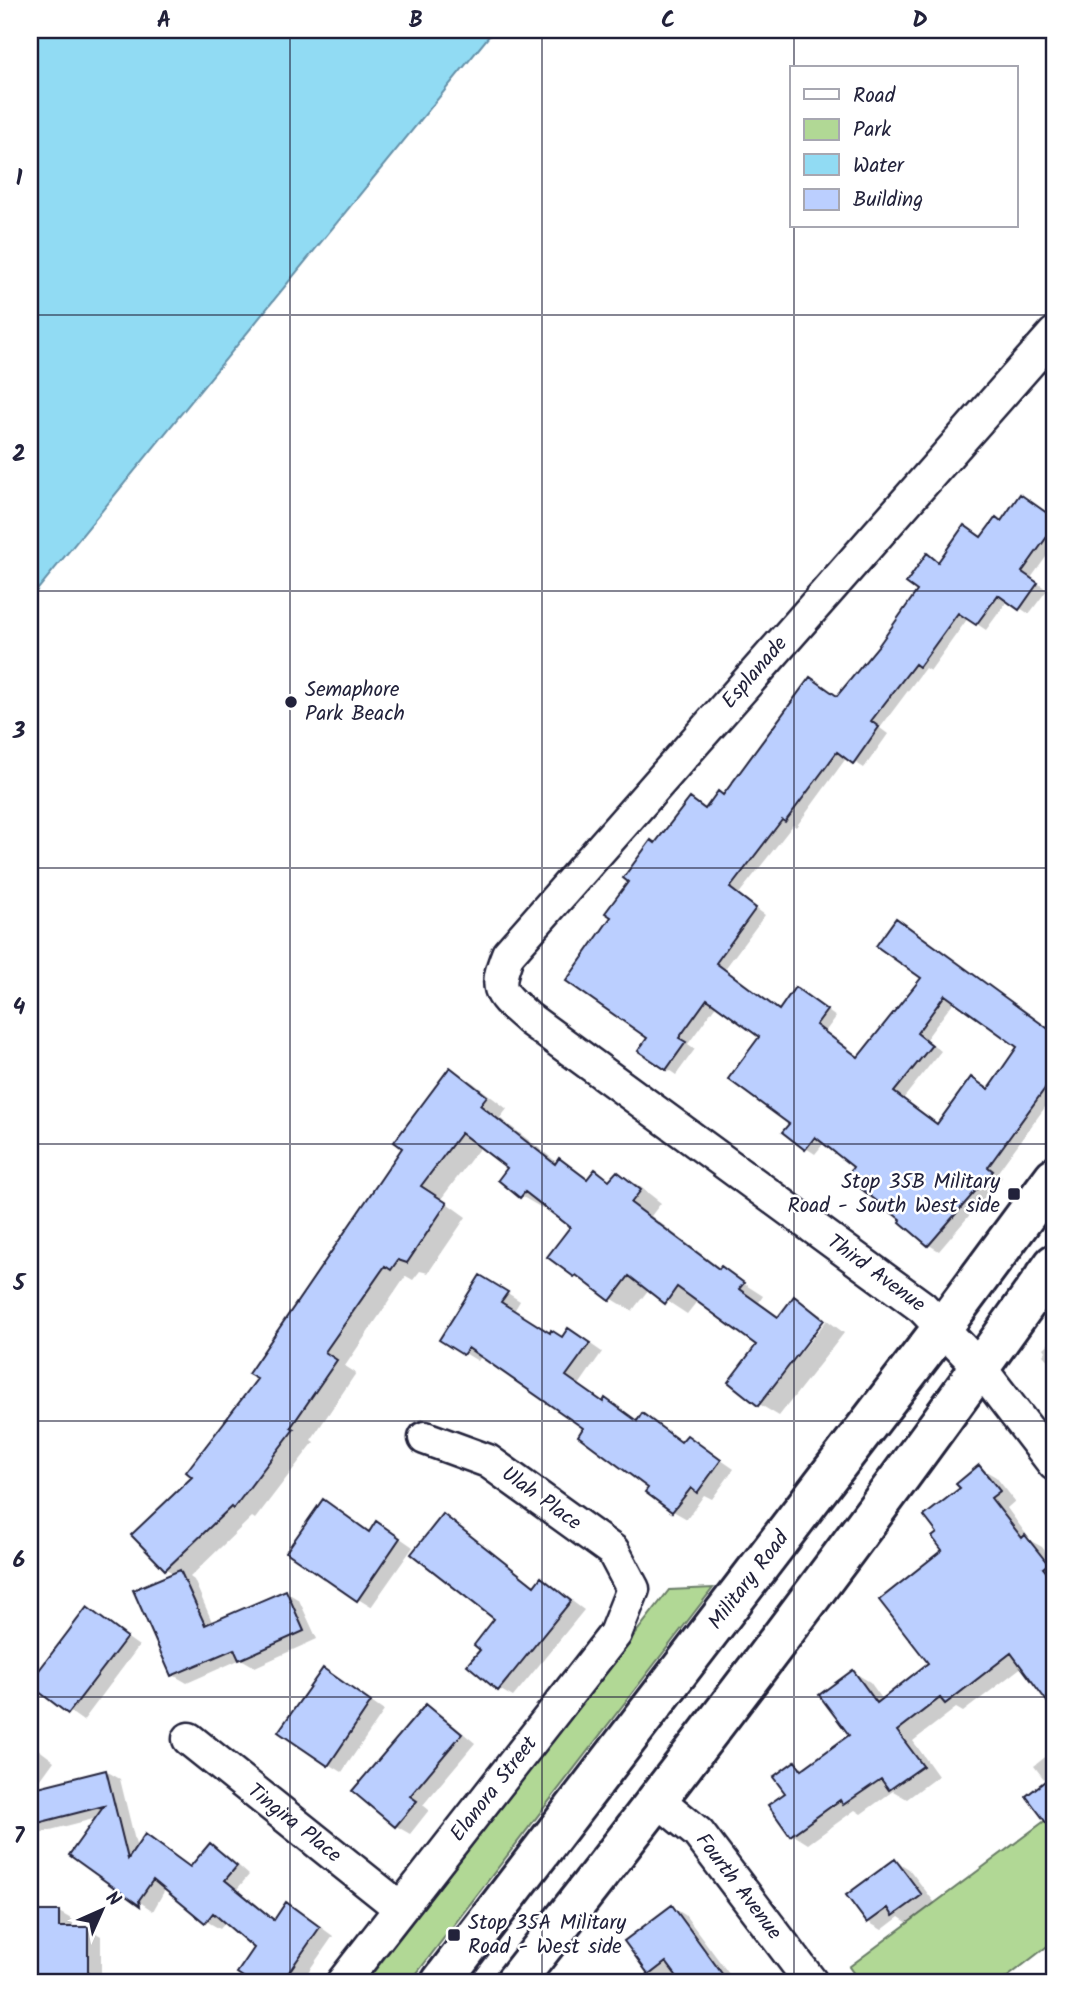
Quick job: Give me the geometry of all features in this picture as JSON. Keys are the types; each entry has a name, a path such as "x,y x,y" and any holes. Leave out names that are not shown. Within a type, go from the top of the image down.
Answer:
{"main road":[{"name":"Military Road","path":"441,1982 942,1328 1054,1177"},
{"path":"515,1982 658,1800 981,1368 1054,1264"}],"street":[{"name":"Esplanade","path":"528,1019 502,995 499,978 508,954 1054,334"},
{"name":"Third Avenue","path":"528,1019 922,1307 981,1368 1054,1464"},
{"name":"Ulah Place","path":"425,1438 488,1461 612,1551 633,1589"},
{"name":"Elanora Street","path":"343,1982 615,1634 633,1589"},
{"name":"Tingira Place","path":"189,1739 399,1907"},
{"name":"Fourth Avenue","path":"658,1800 698,1833 811,1982"}],"green space":[{"path":"713,1588 410,1982 366,1982 669,1590"},
{"path":"1054,1814 1054,1941 1001,1982 860,1982 849,1967"}],"water":[{"path":"30,30 494,30 30,599"}],"building":[{"path":"1020,494 1054,518 1054,527 1022,572 1038,583 1019,610 998,595 976,625 958,613 919,667 915,664 871,721 879,727 853,764 837,752 785,822 782,820 730,888 756,908 716,963 779,1010 795,987 827,1010 816,1025 858,1057 921,978 876,946 896,918 1054,1033 1054,1076 988,1167 993,1171 928,1246 900,1222 901,1220 846,1177 853,1167 815,1137 805,1150 782,1132 789,1124 728,1079 759,1037 707,999 679,1038 686,1042 666,1070 638,1051 647,1038 566,981 611,917 605,913 628,882 623,878 651,840 655,843 690,798 705,809 718,791 723,795 810,677 837,696 879,645 917,591 906,583 927,553 938,562 964,525 981,537 996,517 1001,521","holes":["945,995 1017,1047 988,1089 971,1077 937,1124 894,1092 932,1045 917,1033"]},
{"path":"450,1067 487,1096 480,1105 555,1164 559,1158 587,1179 595,1169 609,1180 617,1171 641,1190 631,1203 719,1269 721,1266 744,1283 739,1289 778,1317 794,1296 824,1320 758,1406 728,1382 756,1345 677,1287 665,1304 629,1276 610,1301 576,1275 574,1277 547,1257 570,1227 525,1192 520,1198 498,1180 507,1168 461,1133 421,1186 447,1203 407,1263 398,1260 391,1270 385,1266 325,1352 337,1360 291,1427 294,1429 233,1509 231,1507 165,1570 131,1535 192,1477 186,1472 257,1379 248,1374 402,1148 394,1142"},
{"path":"480,1275 508,1292 501,1302 550,1333 551,1330 562,1337 568,1328 590,1343 566,1376 603,1402 605,1398 637,1421 642,1413 681,1442 687,1435 721,1460 697,1493 691,1488 672,1512 645,1492 648,1488 578,1436 583,1428 468,1348 463,1355 439,1340"},
{"path":"979,1465 1000,1491 991,1498 1022,1538 1025,1535 1048,1564 1043,1568 1054,1581 1054,1711 1011,1653 945,1704 940,1698 897,1731 923,1766 889,1790 881,1779 843,1805 840,1800 790,1836 768,1805 785,1793 773,1777 795,1761 801,1770 849,1735 819,1695 853,1670 877,1703 928,1663 879,1600 942,1550 932,1537 937,1533 924,1516 960,1488 956,1484"},
{"path":"323,1499 369,1532 376,1521 400,1538 357,1601 286,1552"},
{"path":"443,1514 534,1586 541,1577 571,1601 498,1691 467,1665 480,1650 474,1645 494,1619 411,1554"},
{"path":"180,1570 205,1625 286,1590 304,1631 239,1660 234,1649 171,1676 133,1590"},
{"path":"87,1607 127,1637 68,1714 30,1685 30,1682"},
{"path":"323,1668 371,1702 328,1766 278,1732"},
{"path":"426,1704 462,1734 410,1796 417,1801 395,1827 352,1791"},
{"path":"106,1770 128,1859 145,1834 190,1867 210,1843 237,1866 225,1880 274,1920 286,1902 320,1927 282,1982 251,1982 237,1973 254,1948 213,1913 205,1923 153,1880 139,1900 140,1906 69,1855 104,1806 30,1825 30,1789"},
{"path":"1054,1774 1054,1833 1026,1796"},
{"path":"895,1859 922,1895 893,1916 888,1908 867,1923 846,1895"},
{"path":"672,1905 728,1982 681,1982 666,1962 649,1975 624,1941"},
{"path":"30,1911 59,1911 59,1927 88,1927 88,1981 34,1980 33,1963 30,1963"}],"place":[{"name":"Semaphore Park Beach","path":"291,702"},
{"name":"Stop 35B Military Road - South West side","path":"1014,1194"},
{"name":"Stop 35A Military Road - West side","path":"454,1935"}]}
